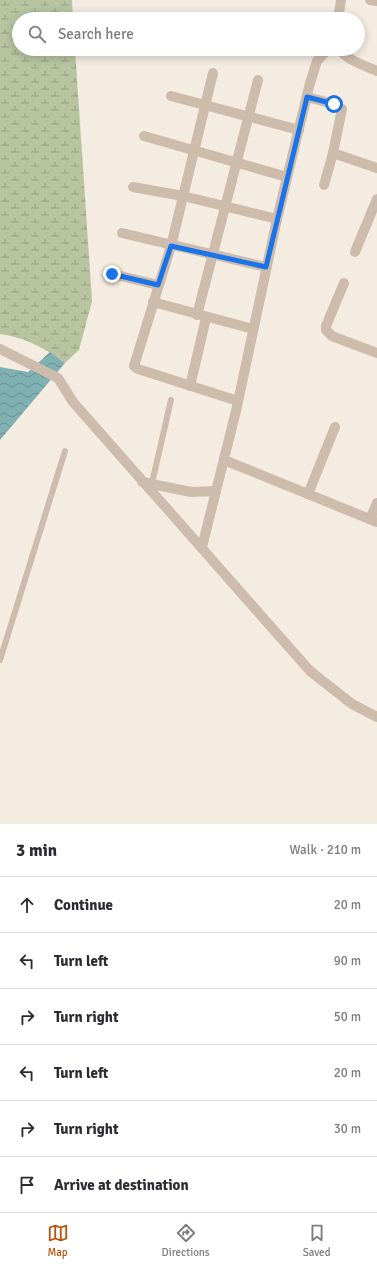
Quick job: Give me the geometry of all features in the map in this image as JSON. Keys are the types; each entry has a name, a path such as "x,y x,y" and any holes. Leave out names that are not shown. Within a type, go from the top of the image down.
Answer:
{"street":[{"path":"339,12 341,0"},
{"path":"370,0 377,1"},
{"path":"202,547 238,401 276,220 298,130 310,83 318,61 322,56"},
{"path":"346,56 351,60 377,71"},
{"path":"213,73 171,246 134,366 138,369 238,401"},
{"path":"190,386 214,255 258,80"},
{"path":"171,96 298,130"},
{"path":"307,97 334,104 342,109 333,153 324,185"},
{"path":"144,136 287,177"},
{"path":"333,153 377,168"},
{"path":"134,187 183,196 276,220"},
{"path":"355,252 377,199"},
{"path":"122,233 171,246 266,267"},
{"path":"112,274 158,285"},
{"path":"344,283 326,326 326,330 332,336 377,353"},
{"path":"153,302 253,329"},
{"path":"0,349 58,378 73,402 147,482 310,671 352,704 377,717"},
{"path":"308,494 335,427"},
{"path":"224,460 374,521 377,503"},
{"path":"147,482 192,492 216,491"}],"lane":[{"path":"147,482 171,400"},
{"path":"0,660 65,451"}],"green space":[{"path":"0,0 72,0 73,12 12,12 12,56 75,56 92,301 79,350 65,363 34,344 9,335 0,334"}],"water":[{"path":"50,352 65,363 0,440 0,367 28,372"}],"route":[{"path":"112,274 158,285 171,246 266,267 276,220 307,97 334,104"}]}
